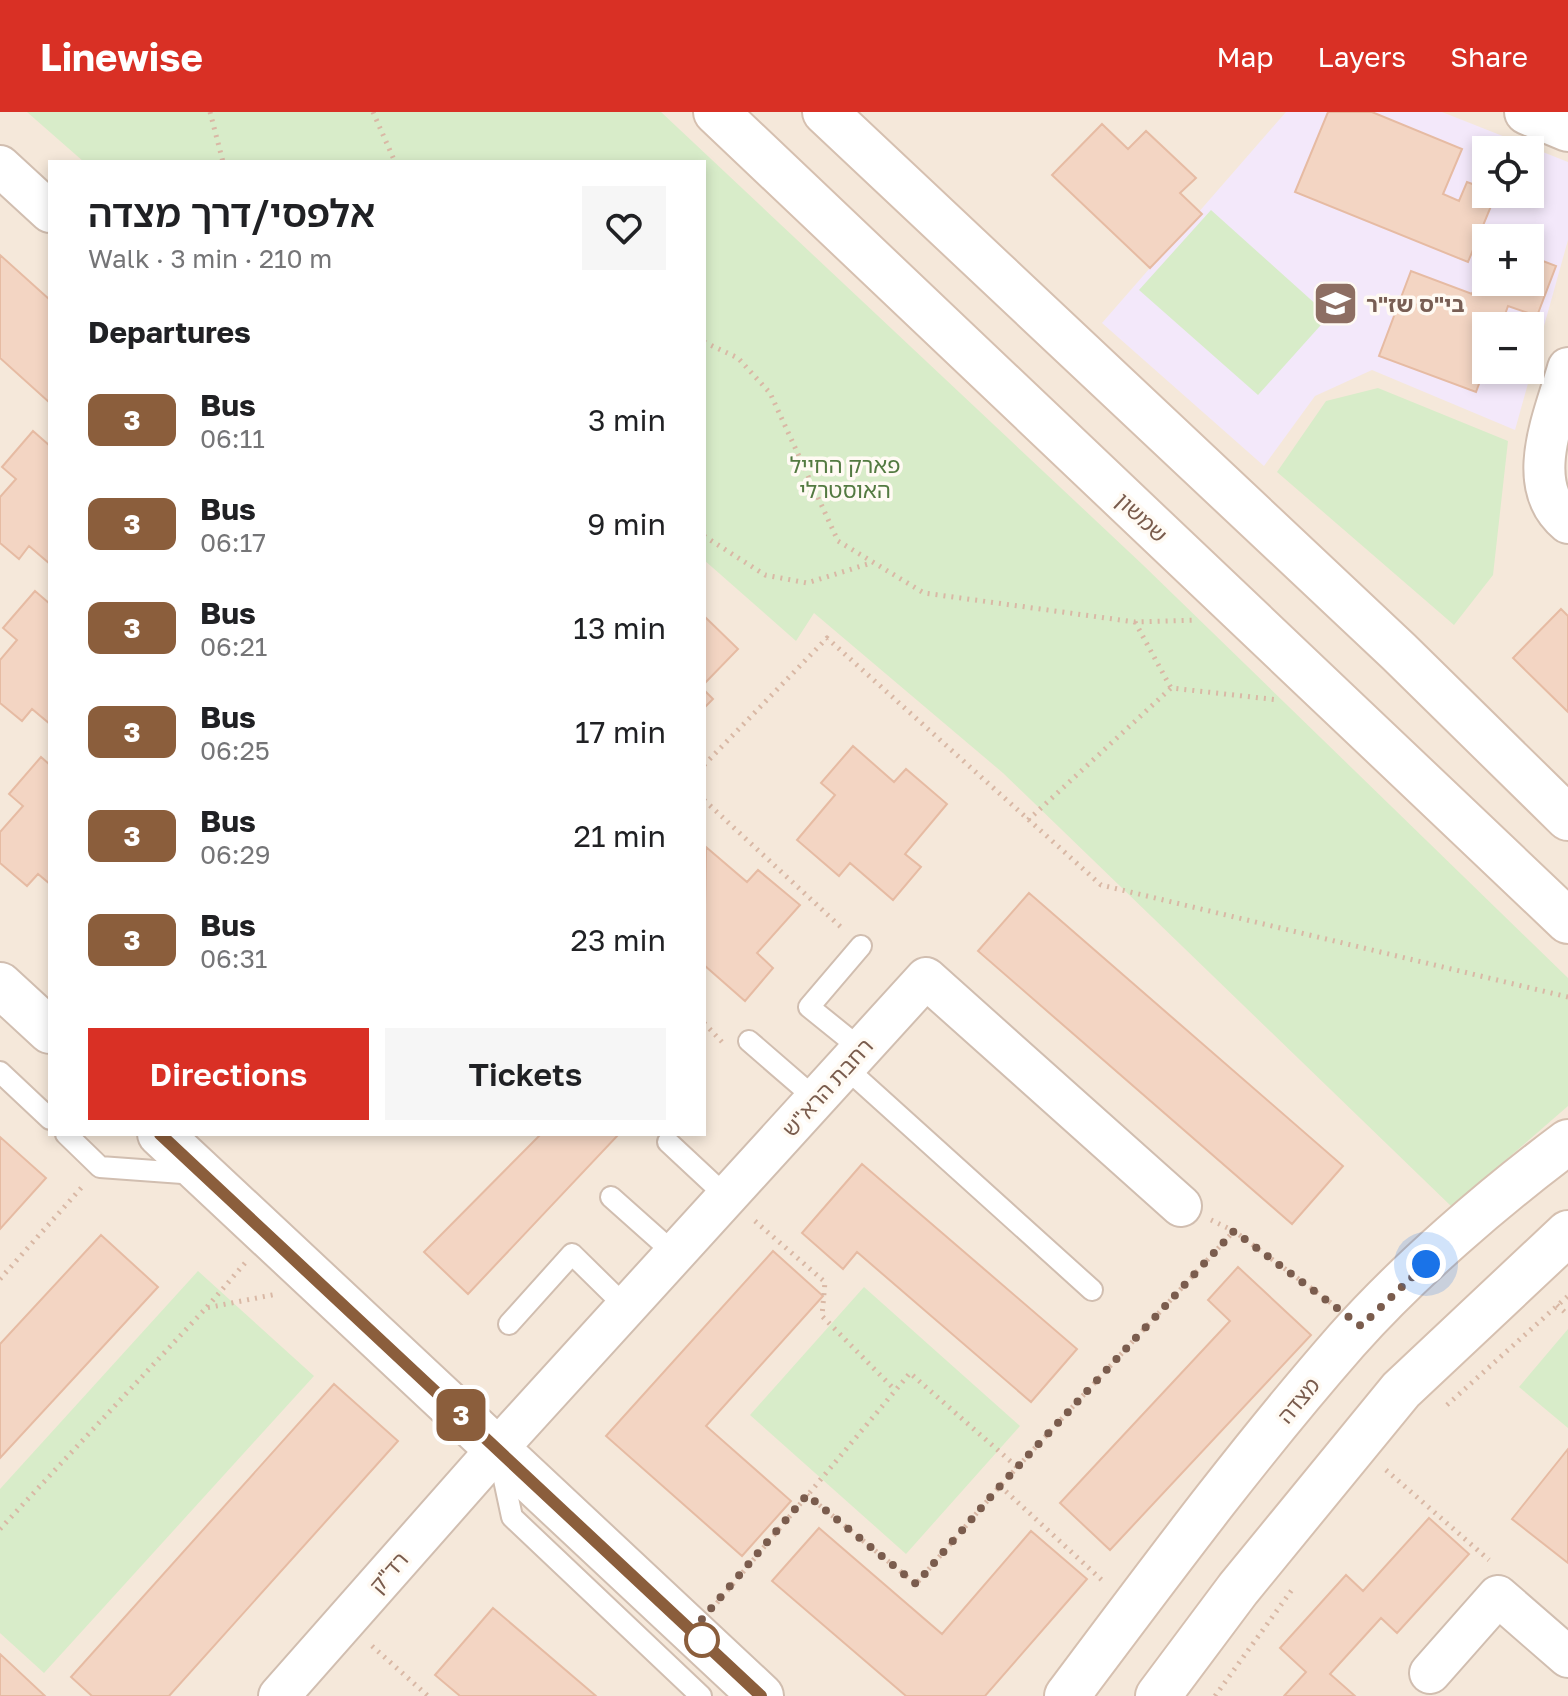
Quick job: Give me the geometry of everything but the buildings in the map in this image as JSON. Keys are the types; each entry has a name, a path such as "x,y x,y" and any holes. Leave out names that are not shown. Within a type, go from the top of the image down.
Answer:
{"main road":[{"name":"שמשון","path":"716,112 1568,921"},
{"path":"825,112 1399,652 1568,818"},
{"path":"1527,112 1568,129"},
{"path":"0,985 48,1029"},
{"path":"162,1136 761,1696"},
{"name":"מצדה","path":"1067,1696 1243,1466 1361,1326 1509,1186 1568,1142"},
{"path":"1158,1696 1238,1589 1401,1390 1568,1233"}],"street":[{"path":"0,166 48,210"},
{"path":"1568,368 1560,432 1543,464 1548,498 1568,523"},
{"name":"רחבת הרא\"ש","path":"497,1449 926,978 1181,1206"},
{"name":"רד\"ק","path":"279,1696 497,1449"},
{"path":"1430,1673 1498,1596 1568,1657"}],"lane":[{"path":"861,946 809,1007 853,1058 1092,1290"},
{"path":"749,1041 816,1099"},
{"path":"0,1072 48,1117"},
{"path":"68,1136 100,1167 204,1175"},
{"path":"668,1142 727,1197"},
{"path":"611,1197 675,1254"},
{"path":"509,1324 572,1254 626,1307"},
{"path":"497,1449 512,1517 701,1696"}],"path":[{"path":"210,112 222,160"},
{"path":"373,112 394,160"},
{"path":"706,343 738,358 770,393 838,541 924,593 1135,622 1249,617"},
{"path":"706,537 765,575 807,583 873,562"},
{"path":"1135,622 1171,688"},
{"path":"706,763 827,638 1101,885 1568,997"},
{"path":"1028,820 1171,688 1288,701"},
{"path":"706,802 861,946"},
{"path":"0,1279 100,1167"},
{"path":"727,1197 825,1282 822,1316 895,1390"},
{"path":"1181,1206 1234,1231 1361,1326"},
{"path":"807,1495 916,1584 1017,1467 1234,1231"},
{"path":"0,1529 269,1236"},
{"path":"206,1308 322,1286"},
{"path":"1444,1408 1568,1296"},
{"path":"692,1631 910,1373 1017,1467"},
{"path":"1392,1457 1382,1466 1488,1557 1498,1596"},
{"path":"1000,1486 1133,1609"},
{"path":"1215,1696 1298,1581"},
{"path":"344,1622 428,1696"}],"shaded area":[{"path":"0,112 1568,112 1568,1696 0,1696"},
{"name":"בי\"ס שז\"ר","path":"1286,112 1442,112 1502,136 1472,136 1472,208 1544,208 1544,152 1568,162 1568,240 1544,326 1544,312 1472,312 1472,384 1528,384 1515,430 1372,370 1315,396 1264,466 1102,323"}],"green space":[{"name":"פארק החייל האוסטרלי","path":"27,112 661,112 1143,565 1568,978 1568,1106 1452,1207 1003,773 814,613 796,641 706,562 706,160 82,160"},
{"path":"1211,210 1329,316 1258,395 1139,290"},
{"path":"1378,388 1508,441 1493,575 1454,625 1277,472 1326,401"},
{"path":"198,1271 314,1376 44,1673 0,1633 0,1489"},
{"path":"864,1287 1020,1426 906,1554 750,1415"},
{"path":"1568,1329 1568,1428 1519,1387"}],"bus line":[{"name":"3","path":"162,1136 761,1696"}],"place":[{"name":"בי\"ס שז\"ר","path":"1335,303"}],"route":[{"path":"702,1640 692,1631 807,1495 916,1584 1000,1486 1234,1231 1361,1326 1426,1264"}]}
